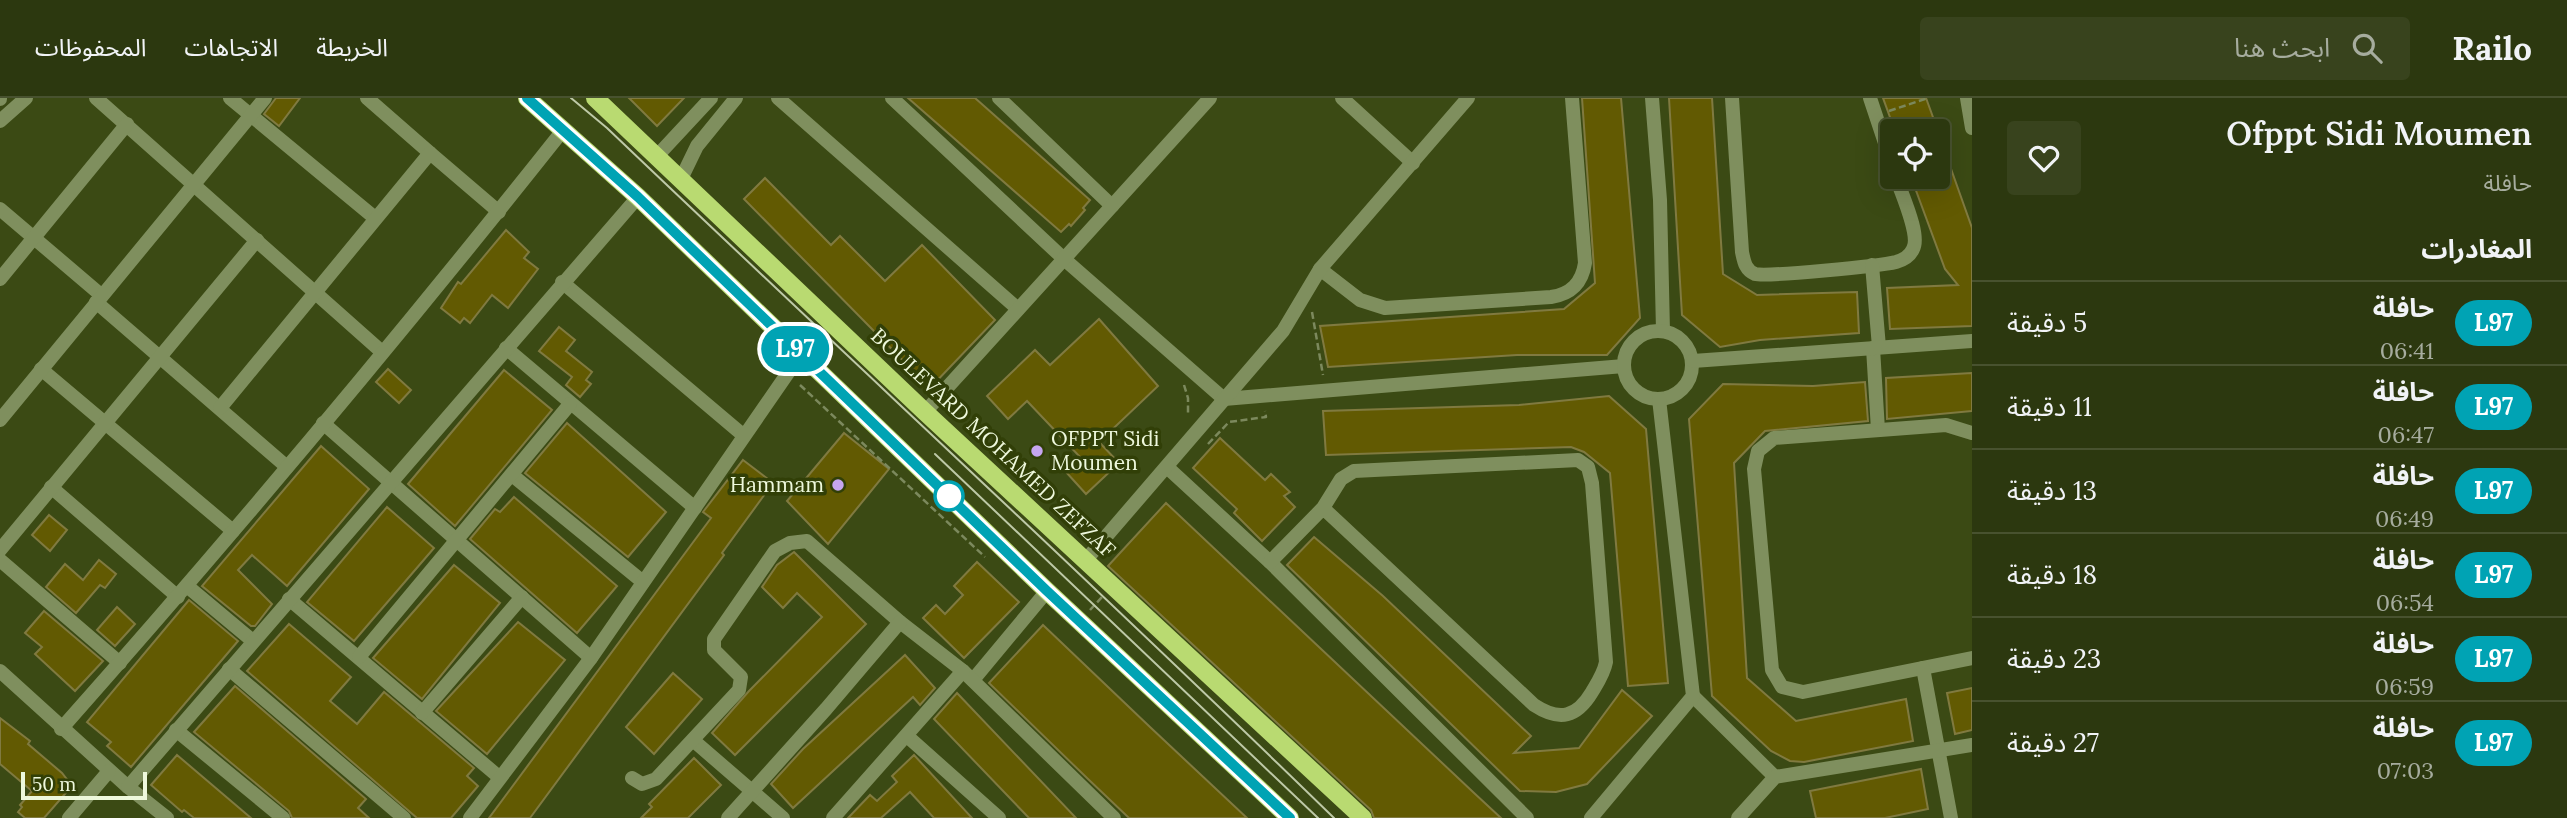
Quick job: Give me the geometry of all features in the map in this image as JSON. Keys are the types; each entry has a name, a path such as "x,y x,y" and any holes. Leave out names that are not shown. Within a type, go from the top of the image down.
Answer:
{"main road":[{"path":"527,98 638,197 1047,591 1290,818"},
{"name":"BOULEVARD MOHAMED ZEFZAF","path":"595,98 658,155 925,412 1363,818"}],"street":[{"path":"0,121 26,98"},
{"path":"96,98 382,352"},
{"path":"230,98 375,218"},
{"path":"0,420 265,98"},
{"path":"367,98 499,212"},
{"path":"658,155 710,98"},
{"path":"681,179 696,146 736,98"},
{"path":"778,98 1018,309"},
{"path":"892,98 1064,259 1224,399 1624,366"},
{"path":"999,98 1112,206"},
{"path":"925,412 1210,98"},
{"path":"1342,98 1413,163"},
{"path":"1085,561 1168,468 1283,331 1321,269 1468,98"},
{"path":"1321,269 1360,300 1385,308 1551,297 1568,292 1580,280 1585,263 1572,98"},
{"path":"1652,98 1660,200 1663,331"},
{"path":"1732,98 1742,252 1749,270 1758,274 1774,274 1900,261 1911,253 1916,237 1900,189"},
{"path":"1870,98 1880,128"},
{"path":"1967,98 1972,128"},
{"path":"0,279 127,124"},
{"path":"61,729 182,592 287,467 564,130"},
{"path":"220,408 430,153"},
{"path":"128,787 638,197"},
{"path":"0,209 36,238 159,355 287,467"},
{"path":"0,550 103,422 257,240"},
{"path":"1872,265 1878,430"},
{"path":"562,282 743,435"},
{"path":"1652,331 1663,331 1683,341 1693,361 1688,383 1671,397 1659,399 1635,390 1624,366 1629,347 1635,340 1652,331"},
{"path":"1693,361 1972,341"},
{"path":"506,348 695,508"},
{"path":"470,818 591,658 801,354"},
{"path":"41,369 233,531"},
{"path":"1659,399 1693,696 1774,777"},
{"path":"359,657 570,404"},
{"path":"323,422 389,483 591,658"},
{"path":"1972,433 1946,425 1774,439 1762,446 1754,459 1772,670 1782,687 1798,692 1972,658"},
{"path":"1270,562 1323,508 1341,479 1360,469 1567,459 1584,463 1592,483 1606,658 1605,671 1584,706 1573,714 1560,716 1534,705 1323,508"},
{"path":"1168,468 1270,562 1527,818"},
{"path":"512,474 643,582"},
{"path":"51,487 182,592 253,641"},
{"path":"632,778 642,784 653,782 694,741 741,683 738,672 715,650 714,639 781,546 807,541 900,622 968,676 1114,818"},
{"path":"0,560 120,663"},
{"path":"833,818 907,736 968,676 1047,591"},
{"path":"422,713 522,597"},
{"path":"289,599 499,777"},
{"path":"728,818 900,622"},
{"path":"1923,668 1951,818"},
{"path":"229,669 404,818"},
{"path":"0,671 61,729 167,818"},
{"path":"1591,818 1693,696"},
{"path":"176,730 283,818"},
{"path":"907,736 999,818"},
{"path":"694,741 783,818"},
{"path":"1738,818 1774,777 1972,745"},
{"path":"69,818 109,771"}],"path":[{"path":"1876,116 1928,98"},
{"path":"1311,378 1324,377 1313,303"},
{"path":"1182,381 1188,398 1187,421"},
{"path":"1203,449 1229,422 1266,417 1263,395"}],"building":[{"path":"276,98 300,98 279,126 264,114"},
{"path":"629,98 684,98 657,126"},
{"path":"908,98 975,98 1090,200 1083,208 1085,210 1071,226 1069,224 1061,232"},
{"path":"1582,98 1621,98 1640,318 1607,355 1517,355 1328,367 1320,326 1564,309 1595,283"},
{"path":"1669,98 1712,98 1723,274 1757,295 1857,292 1859,333 1760,340 1720,347 1682,315"},
{"path":"1883,98 1926,98 1934,119 1891,119"},
{"path":"1950,166 1972,228 1972,326 1890,329 1887,288 1958,285 1945,269 1915,189 1950,189"},
{"path":"765,178 831,245 840,236 885,281 922,245 995,320 930,388 744,199"},
{"path":"506,230 529,252 524,258 538,269 508,308 492,295 470,323 464,318 460,323 441,308 458,282 461,284"},
{"path":"1099,319 1158,386 1099,442 1119,463 1086,494 1066,472 1081,458 1027,401 1008,419 987,396 1035,350 1050,365"},
{"path":"559,327 575,340 566,351 592,372 586,380 591,384 580,397 566,385 572,377 539,351"},
{"path":"388,369 411,390 399,403 376,382"},
{"path":"504,370 552,410 455,526 408,484"},
{"path":"1972,373 1972,411 1887,419 1886,378"},
{"path":"1865,382 1868,421 1765,431 1734,463 1747,678 1796,721 1906,699 1913,741 1804,762 1790,761 1771,751 1712,696 1689,419 1723,384 1813,386"},
{"path":"1609,396 1646,429 1668,683 1628,686 1610,473 1584,452 1571,447 1326,455 1323,411 1519,405"},
{"path":"567,423 666,512 628,557 525,473"},
{"name":"Hammam","path":"844,433 889,469 828,544 787,501"},
{"path":"1220,438 1265,480 1271,474 1290,492 1284,496 1295,507 1262,541 1234,513 1237,509 1193,468"},
{"path":"321,446 369,489 287,586 252,555 238,570 272,604 255,626 251,626 202,586"},
{"path":"743,460 773,483 722,553 724,555 530,818 489,818 711,518 703,512"},
{"path":"514,497 617,586 577,633 470,539 495,509 500,512"},
{"path":"1166,503 1501,818 1374,818 1371,810 1108,566"},
{"path":"387,507 434,548 354,641 307,602"},
{"path":"49,515 67,530 50,551 32,535"},
{"path":"1314,537 1383,596 1531,736 1514,753 1579,748 1622,690 1652,716 1587,784 1556,792 1520,791 1287,565"},
{"path":"794,552 866,624 735,755 712,733 822,617 797,593 783,608 762,587 777,565"},
{"path":"99,560 116,574 105,588 100,585 76,613 46,587 65,564 83,580"},
{"path":"977,562 1019,602 964,658 923,618 936,605 945,614 963,595 954,586"},
{"path":"454,565 500,603 422,699 373,658"},
{"path":"189,600 238,641 131,767 107,746 111,742 87,722"},
{"path":"117,607 135,624 115,646 97,630"},
{"path":"44,611 103,661 75,691 35,654 42,647 25,633"},
{"path":"518,622 565,660 487,754 436,711"},
{"path":"289,624 351,677 330,701 357,724 384,692 474,768 467,776 478,786 451,818 417,818 247,671"},
{"path":"1043,625 1247,818 1129,818 989,683"},
{"path":"905,655 935,688 920,705 913,697 793,808 771,784 803,749"},
{"path":"673,673 702,699 654,754 626,727"},
{"path":"235,686 366,799 358,808 369,818 292,818 289,811 194,732"},
{"path":"1972,688 1972,730 1955,734 1947,693"},
{"path":"957,693 1076,818 1029,818 934,719"},
{"path":"0,718 30,741 28,744 62,773 72,786 44,818 25,818 18,812 22,807 20,805 32,791 0,764"},
{"path":"177,755 251,818 194,818 184,810 182,812 151,785"},
{"path":"914,755 972,818 934,818 910,792 881,818 848,818 870,795 877,801 897,782 892,776"},
{"path":"694,758 721,785 688,818 641,818 652,807 649,804"},
{"path":"1921,769 1928,809 1885,818 1816,818 1810,791"}],"tram line":[{"path":"571,98 607,128 1154,644 1334,818"},
{"path":"935,454 1318,818"}],"bus line":[{"name":"L97","path":"527,98 638,197 1047,591 1290,818"}],"place":[{"name":"OFPPT Sidi Moumen","path":"1037,451"},
{"name":"Hammam","path":"838,485"}]}
